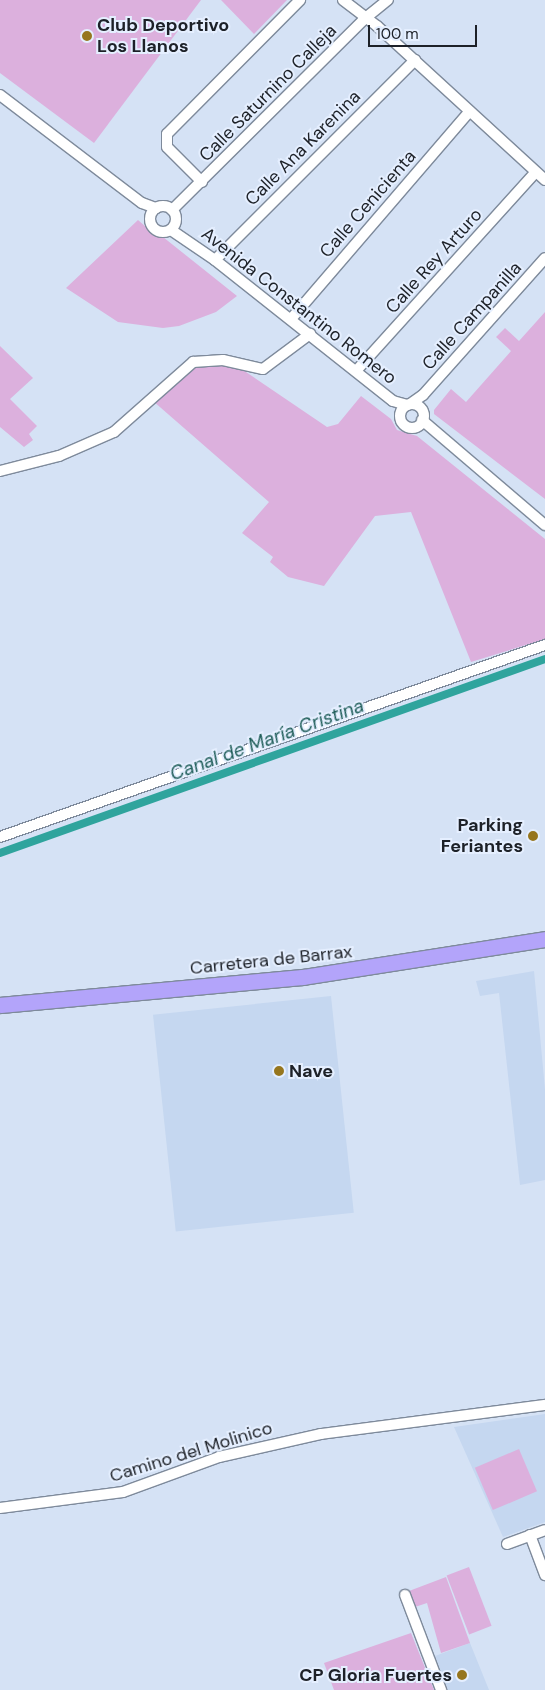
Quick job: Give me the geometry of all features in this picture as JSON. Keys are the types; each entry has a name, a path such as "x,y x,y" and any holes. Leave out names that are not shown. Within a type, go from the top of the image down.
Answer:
{"highway":[{"name":"Carretera de Barrax","path":"0,1005 302,977 545,939"}],"street":[{"path":"202,182 167,147 167,134 300,0"},
{"path":"343,0 415,60 545,180"},
{"name":"Calle Saturnino Calleja","path":"172,210 365,18 388,0"},
{"name":"Calle Ana Karenina","path":"215,260 415,60"},
{"path":"0,95 153,212 155,230 173,226"},
{"name":"Calle Cenicienta","path":"291,318 470,111"},
{"name":"Calle Rey Arturo","path":"356,371 536,172"},
{"path":"153,212 172,210"},
{"name":"Avenida Constantino Romero","path":"172,210 173,226 182,234 291,318 395,403 406,407"},
{"name":"Calle Campanilla","path":"406,407 423,395 545,258"},
{"path":"0,471 59,456 114,432 193,362 223,360 263,369 310,334"},
{"name":"Calle Campanilla","path":"422,421 423,395"},
{"path":"406,407 403,424 422,421"},
{"path":"406,407 545,524"},
{"path":"0,837 545,645"},
{"name":"Camino del Molinico","path":"0,1508 123,1492 270,1444 545,1404"},
{"path":"507,1544 545,1530"},
{"path":"530,1535 545,1576"},
{"path":"405,1595 441,1690"}],"shaded area":[{"name":"Club Deportivo Los Llanos","path":"0,0 201,0 94,143 0,73"},
{"path":"221,0 287,0 254,34"},
{"path":"138,220 154,234 163,237 237,296 216,312 179,326 163,328 118,322 66,288"},
{"path":"545,312 545,499 434,414 434,410 451,389 466,402 511,351 496,337 505,328 519,341"},
{"path":"0,346 33,378 10,399 37,426 29,434 33,440 24,447 0,427"},
{"path":"217,362 240,368 327,427 338,424 361,396 391,419 397,430 417,436 545,539 545,639 471,662 411,512 375,516 324,586 288,577 270,562 273,557 242,533 269,502 153,401 193,365"},
{"path":"534,971 545,1089 545,1180 520,1185 499,993 480,996 476,981"},
{"path":"331,996 354,1213 176,1232 153,1015"},
{"path":"545,1414 545,1522 503,1537 454,1427"},
{"path":"519,1449 537,1491 493,1510 475,1468"},
{"path":"469,1567 492,1626 469,1634 447,1576"},
{"path":"446,1577 470,1643 441,1653 427,1603 415,1607 409,1591"},
{"path":"411,1633 434,1690 334,1690 324,1663"},
{"name":"CP Gloria Fuertes","path":"470,1643 489,1690 448,1690 435,1656"}],"waterway":[{"name":"Canal de María Cristina","path":"0,853 545,659"}],"place":[{"name":"Club Deportivo Los Llanos","path":"87,36"},
{"name":"Parking Feriantes","path":"533,836"},
{"name":"Nave","path":"279,1071"},
{"name":"CP Gloria Fuertes","path":"462,1675"}]}
